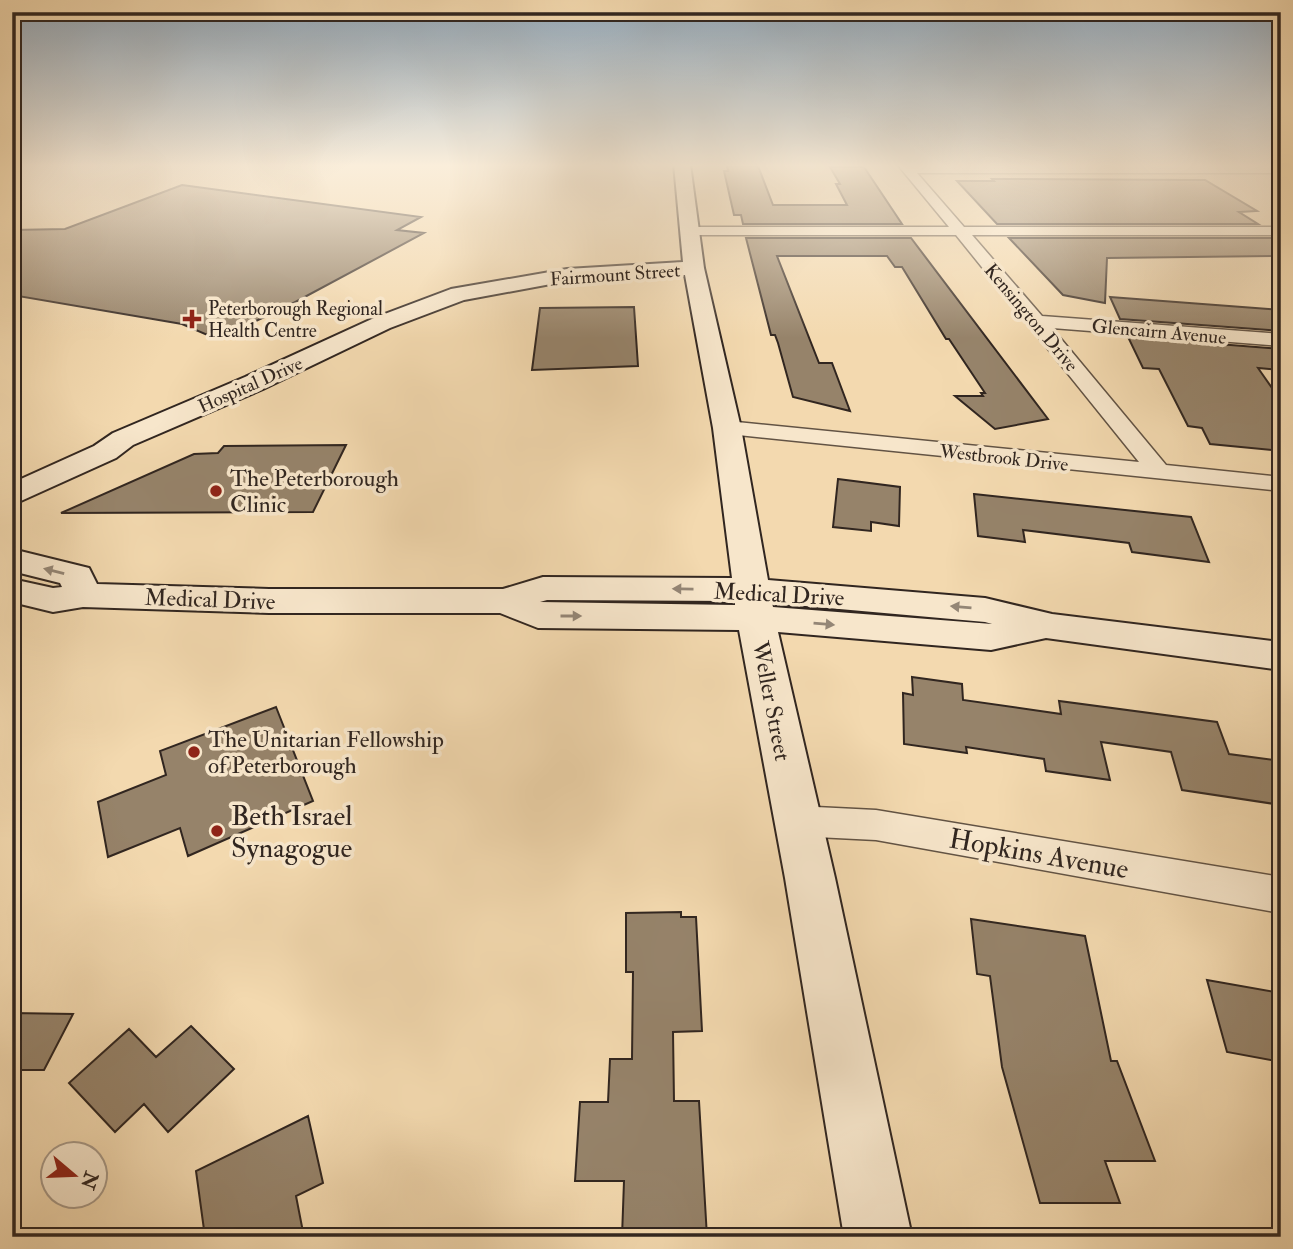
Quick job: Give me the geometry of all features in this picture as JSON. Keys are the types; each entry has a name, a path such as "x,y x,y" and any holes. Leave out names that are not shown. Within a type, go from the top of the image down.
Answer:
{"street":[{"name":"Weller Street","path":"691,222 694,268 727,428 754,604 796,821 813,891 878,1237"},
{"name":"Kensington Drive","path":"951,222 1037,321 1158,472"},
{"path":"692,231 1281,231"},
{"name":"Fairmount Street","path":"536,280 567,275 694,268"},
{"name":"Hospital Drive","path":"12,495 105,452 123,439 395,318 459,294 536,280"},
{"name":"Glencairn Avenue","path":"1037,321 1281,340"},
{"name":"Westbrook Drive","path":"727,428 1281,484"},
{"name":"Hospital Drive","path":"12,474 88,443 123,439"},
{"path":"12,560 76,576 83,595"},
{"name":"Medical Drive","path":"12,590 53,600 83,595 269,601 506,601 538,616 754,604 991,638 1052,627 1281,656"},
{"name":"Hopkins Avenue","path":"796,821 876,825 1281,895"}],"building":[{"path":"83,222 411,222 397,230 424,233 286,307 243,327 212,337 182,324 12,295 12,230 65,229"},
{"path":"743,222 902,224 743,224"},
{"path":"995,222 1258,224 997,224"},
{"path":"746,238 911,238 1048,419 995,429 955,396 983,396 981,393 985,393 949,339 946,339 902,267 895,267 887,256 777,256 819,363 832,363 850,411 793,397 778,343 775,335 771,335"},
{"path":"1009,238 1279,238 1281,256 1107,258 1105,303 1063,295"},
{"path":"1110,297 1281,310 1281,331 1120,319"},
{"path":"634,307 638,366 532,370 540,308"},
{"path":"1128,337 1281,349 1281,370 1258,368 1281,401 1281,451 1210,444 1202,428 1188,426 1159,369 1143,368"},
{"name":"The Peterborough Clinic","path":"346,445 313,512 61,513 194,454 218,453 224,446"},
{"path":"838,479 900,487 899,526 871,522 871,531 833,527"},
{"path":"974,494 1191,517 1209,562 1132,552 1129,543 1023,530 1025,542 978,536"},
{"path":"912,677 962,684 963,700 1061,714 1059,701 1217,722 1229,754 1281,761 1281,805 1182,790 1171,752 1101,742 1110,780 1046,771 1044,759 966,747 967,753 904,744 903,693 913,695"},
{"path":"276,707 313,801 188,856 180,828 108,857 98,802 166,775 160,751"},
{"path":"681,912 681,917 696,917 702,1031 673,1032 674,1101 699,1101 707,1237 622,1237 624,1181 575,1181 580,1102 608,1102 610,1059 632,1059 633,972 626,972 626,913"},
{"path":"971,919 1085,936 1111,1061 1117,1061 1155,1161 1105,1161 1120,1203 1040,1203 1002,1067 990,976 977,974"},
{"path":"1207,980 1281,993 1281,1062 1227,1052"},
{"path":"12,1013 73,1014 44,1070 12,1070"},
{"path":"191,1026 234,1069 168,1132 144,1104 115,1132 69,1083 129,1029 156,1057"},
{"path":"308,1116 323,1183 296,1196 304,1237 205,1237 196,1171"}],"place":[{"name":"Peterborough Regional Health Centre","path":"192,319"},
{"name":"The Peterborough Clinic","path":"216,491"},
{"name":"The Unitarian Fellowship of Peterborough","path":"194,752"},
{"name":"Beth Israel Synagogue","path":"217,831"}]}
